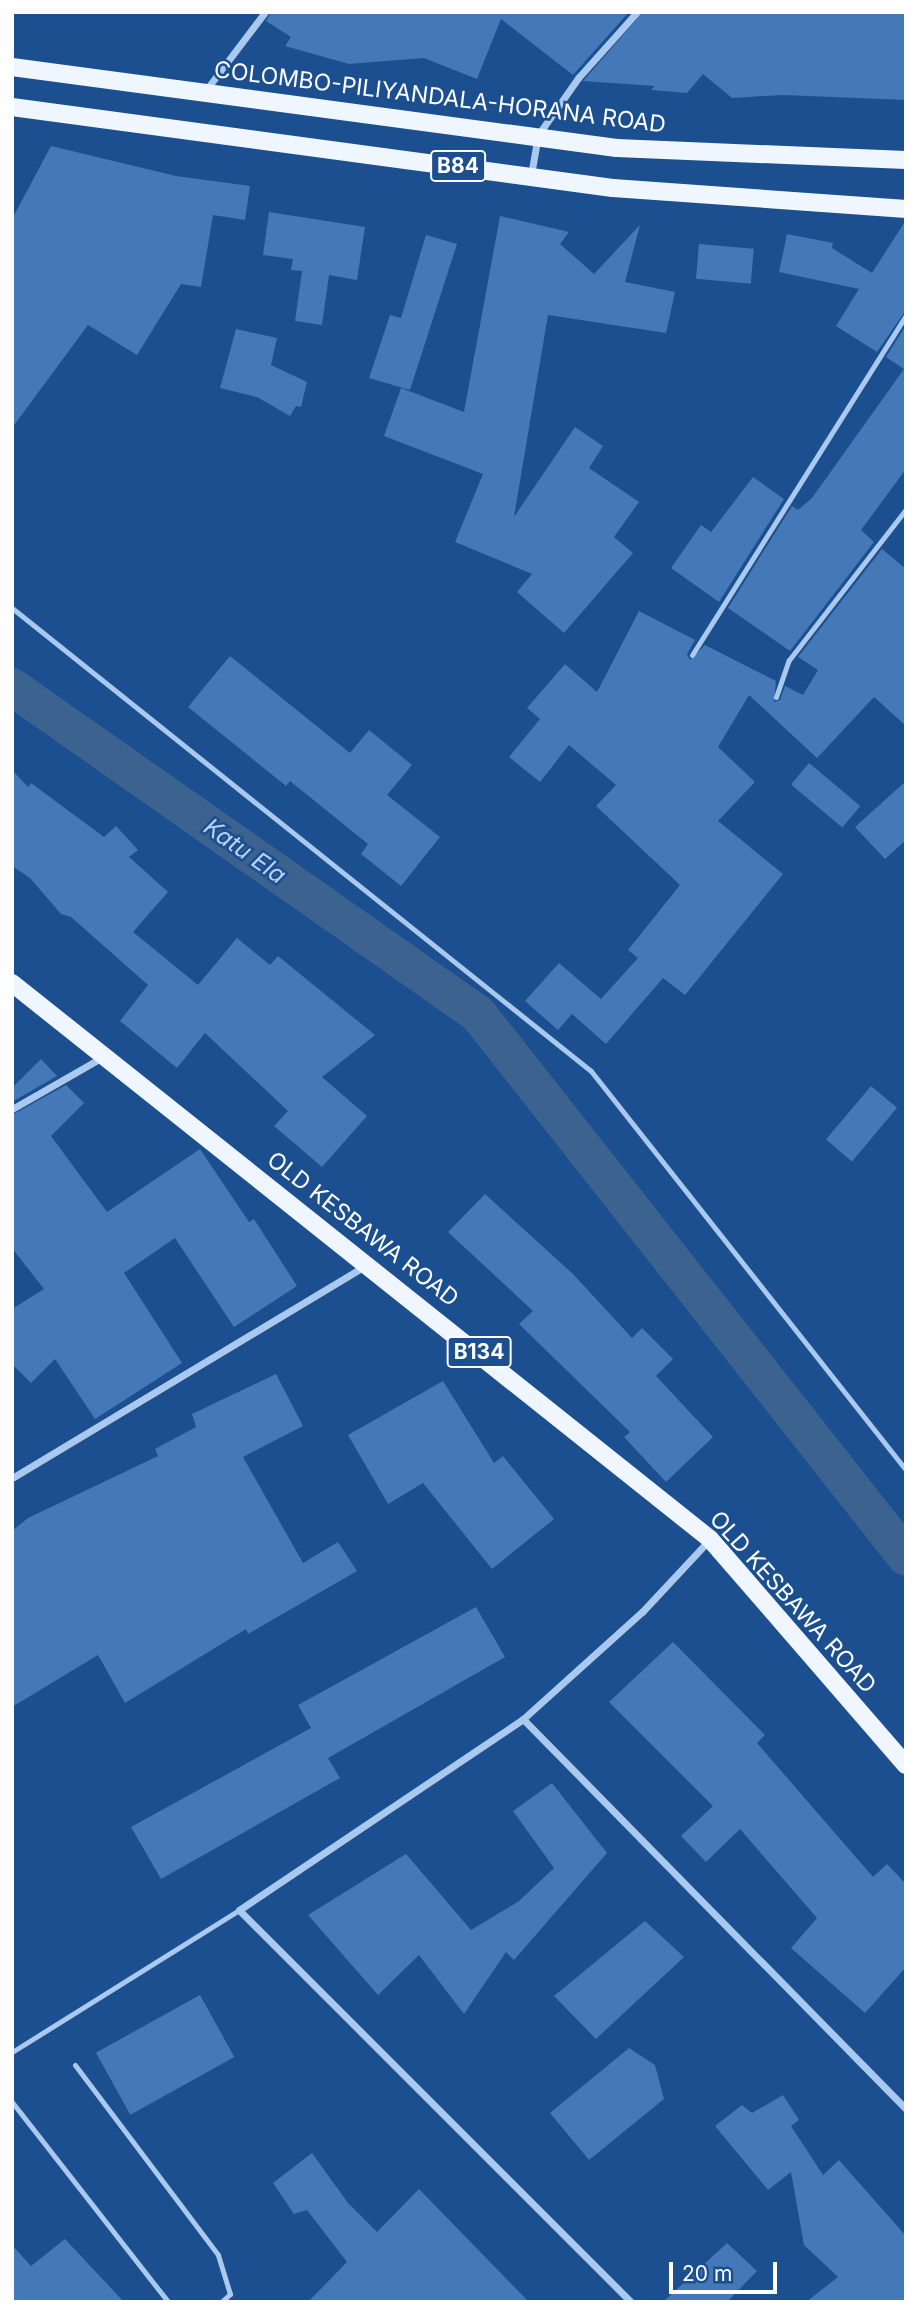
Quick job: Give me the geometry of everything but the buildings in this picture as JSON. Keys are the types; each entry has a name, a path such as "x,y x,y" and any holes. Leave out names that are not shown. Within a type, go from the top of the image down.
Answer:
{"main road":[{"name":"COLOMBO-PILIYANDALA-HORANA ROAD","path":"12,67 538,135 618,148 906,160"},
{"name":"B84","path":"12,107 613,188 906,209"},
{"name":"OLD KESBAWA ROAD","path":"12,983 101,1058 369,1263 710,1539 906,1765"}],"street":[{"path":"204,93 265,12"},
{"path":"531,175 538,135 578,78 637,12"},
{"path":"12,1109 101,1058"},
{"path":"12,1478 369,1263"},
{"path":"631,2302 239,1910 523,1719 642,1612 710,1539"},
{"path":"523,1719 906,2109"}],"lane":[{"path":"692,654 906,315"},
{"path":"776,697 789,660 906,509"},
{"path":"12,608 591,1071 906,1470"},
{"path":"12,2052 239,1910"},
{"path":"75,2065 218,2255 230,2294 221,2302"},
{"path":"12,2102 169,2302"}],"waterway":[{"name":"Katu Ela","path":"12,687 478,1014 906,1557"}]}
